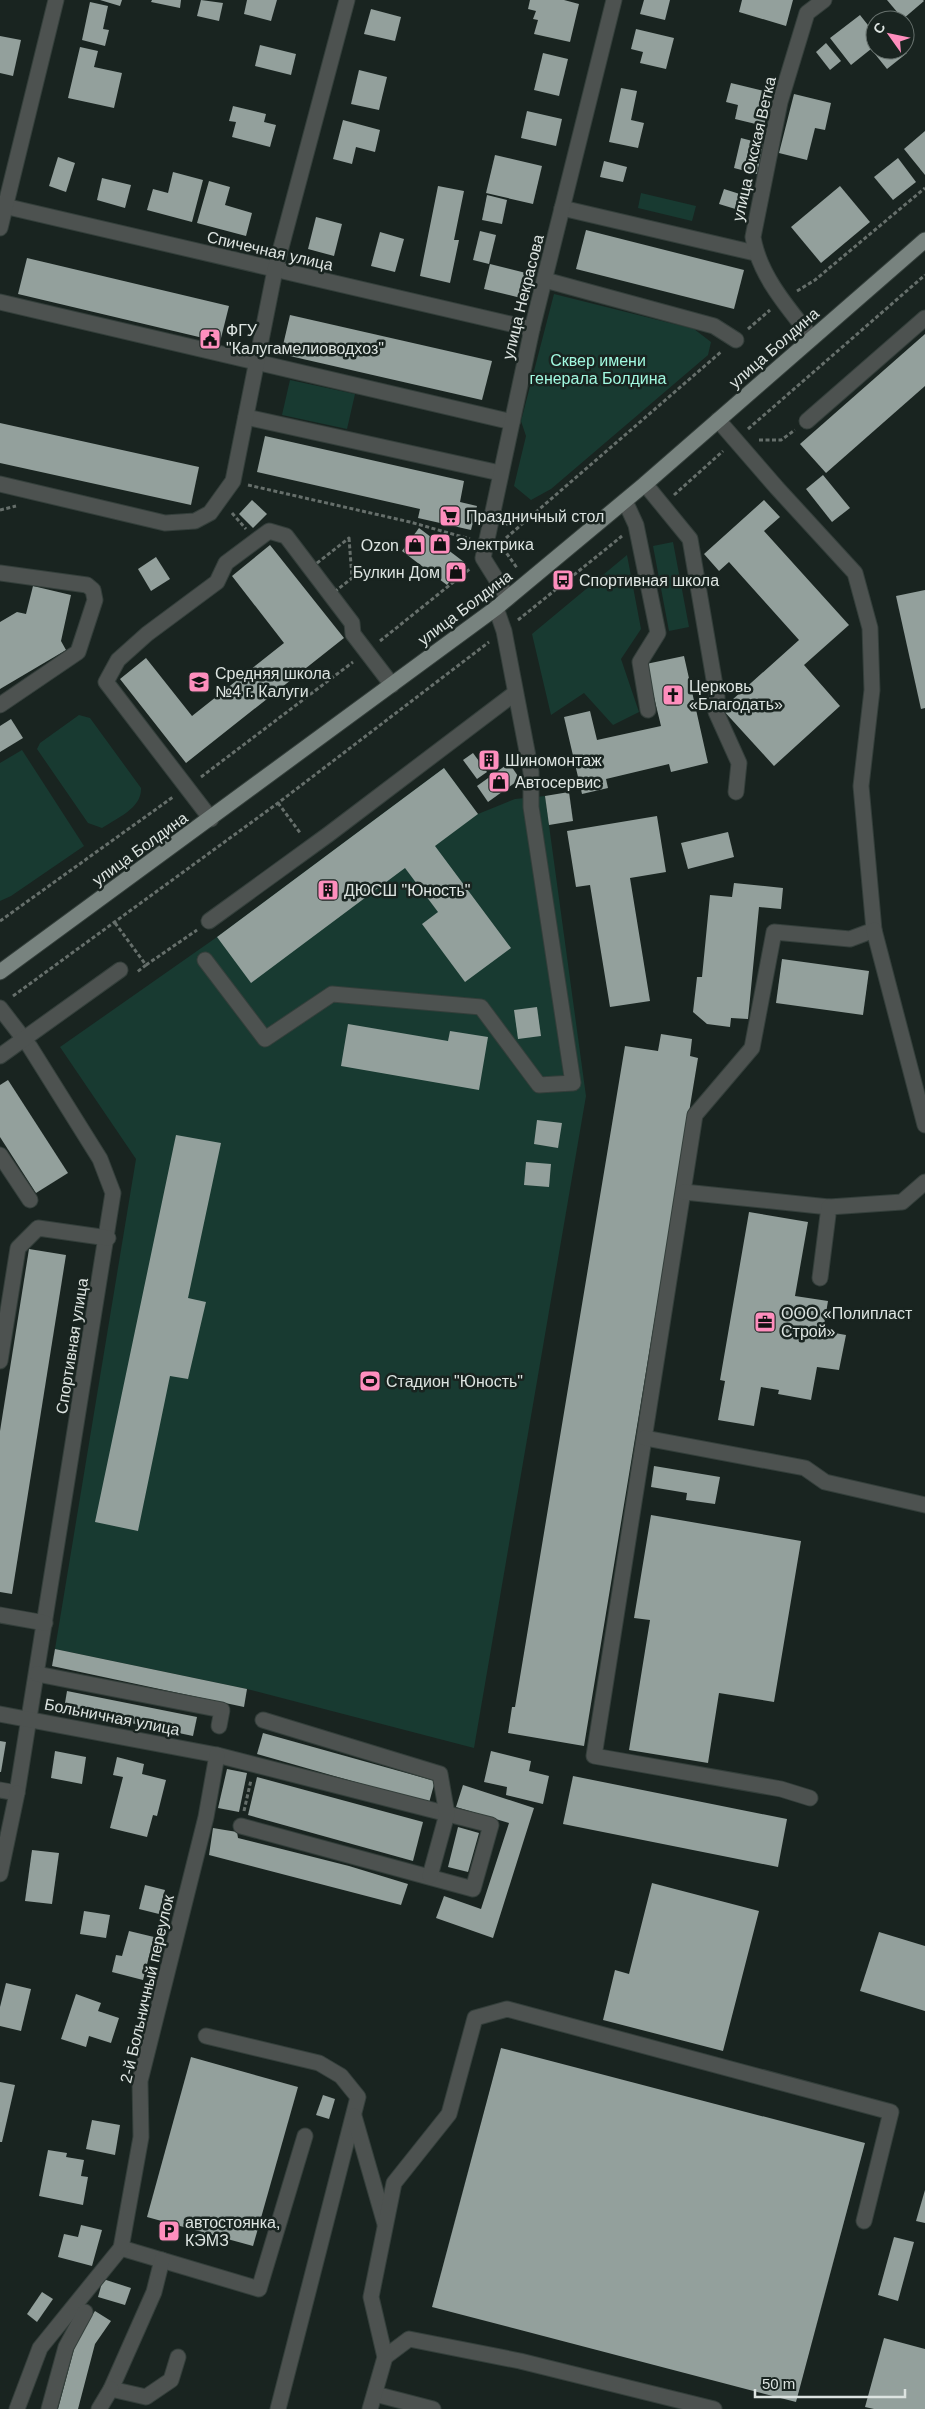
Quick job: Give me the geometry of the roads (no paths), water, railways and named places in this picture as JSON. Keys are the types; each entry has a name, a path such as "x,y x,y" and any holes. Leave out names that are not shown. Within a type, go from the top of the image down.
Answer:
{"main road":[{"name":"улица Болдина","path":"0,972 496,608 646,484 925,240"}],"street":[{"path":"0,228 2,206 56,0"},
{"path":"0,484 165,523 195,521 210,513 233,481 275,270 347,0"},
{"name":"улица Некрасова","path":"508,598 483,558 532,329 614,0"},
{"name":"улица Окская Ветка","path":"812,338 782,300 756,253 752,237 780,102 810,7 824,0"},
{"name":"Спичечная улица","path":"2,206 532,329"},
{"path":"562,208 756,253"},
{"path":"545,280 714,326 736,340"},
{"path":"0,302 512,422"},
{"path":"807,421 925,318"},
{"path":"246,417 500,473"},
{"path":"718,420 855,573 870,628 872,690 861,786 874,930 925,1125"},
{"path":"646,484 690,539 717,697 716,712 740,763 736,792"},
{"path":"625,501 636,525 658,633 640,662 648,710"},
{"path":"210,819 106,682 118,660 147,634 217,582 226,563 268,531 286,536 352,623 353,634 392,684"},
{"path":"0,572 87,585 93,590 94,600 78,652 0,706"},
{"path":"205,960 265,1039 332,994 482,1007 539,1085 573,1083 531,807 531,772 504,631 496,608"},
{"path":"209,921 337,828 515,693"},
{"path":"810,1798 781,1789 594,1756 695,1115 752,1048 774,932 850,939 874,930"},
{"path":"0,1056 25,1040 120,970"},
{"name":"Спортивная улица","path":"0,1874 17,1793 37,1674 108,1238 113,1194 100,1159 4,1004"},
{"path":"0,1155 30,1200"},
{"path":"684,1192 829,1207 902,1202 925,1182"},
{"path":"820,1278 829,1207"},
{"path":"0,1361 18,1248 38,1228 108,1238"},
{"path":"645,1438 804,1468 825,1482 925,1505"},
{"path":"0,1615 45,1623"},
{"path":"37,1674 222,1710 219,1726"},
{"name":"Больничная улица","path":"0,1714 217,1755 491,1825 473,1889 430,1876"},
{"path":"241,1826 430,1876 447,1814 440,1774 263,1720"},
{"name":"2-й Больничный переулок","path":"17,2409 40,2348 121,2248 141,2137 140,2081 206,1817 217,1755"},
{"path":"0,1790 17,1793"},
{"path":"370,2409 385,2357 371,2297 394,2183 449,2114 475,2018 507,2009 891,2112 864,2221"},
{"path":"206,2036 319,2063 341,2076 358,2097 278,2409"},
{"path":"353,2115 385,2226"},
{"path":"121,2248 259,2289 304,2136"},
{"path":"99,2409 111,2389 154,2292 162,2260"},
{"path":"49,2409 66,2347 85,2312"},
{"path":"385,2357 409,2339 520,2361 714,2409"},
{"path":"111,2389 146,2398 171,2380 178,2357"},
{"path":"375,2394 433,2409"}],"place":[{"name":"ФГУ \"Калугамелиоводхоз\"","path":"210,339"},
{"name":"Праздничный стол","path":"450,516"},
{"name":"Электрика","path":"440,544"},
{"name":"Ozon","path":"415,545"},
{"name":"Булкин Дом","path":"456,572"},
{"name":"Спортивная школа","path":"563,580"},
{"name":"Средняя школа №4 г. Калуги","path":"199,682"},
{"name":"Церковь «Благодать»","path":"673,695"},
{"name":"Шиномонтаж","path":"489,760"},
{"name":"Автосервис","path":"499,782"},
{"name":"ДЮСШ \"Юность\"","path":"328,890"},
{"name":"ООО «Полипласт Строй»","path":"765,1322"},
{"name":"Стадион \"Юность\"","path":"370,1381"},
{"name":"автостоянка, КЭМЗ","path":"169,2231"}],"park label":[{"name":"Сквер имени генерала Болдина","path":"598,369"}]}
